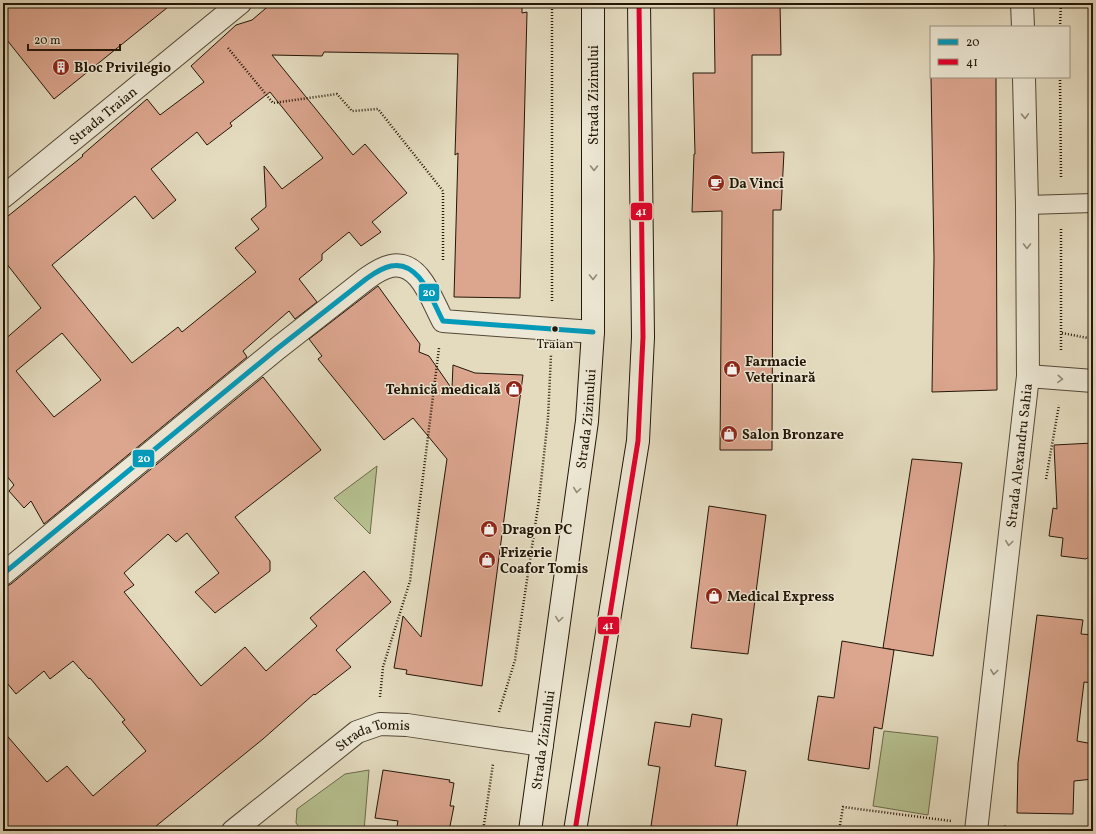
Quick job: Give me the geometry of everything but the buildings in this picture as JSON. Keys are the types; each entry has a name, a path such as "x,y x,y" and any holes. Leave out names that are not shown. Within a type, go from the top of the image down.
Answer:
{"street":[{"name":"Strada Traian","path":"3,197 212,28 240,3"},
{"name":"Strada Zizinului","path":"530,831 587,421 593,332 593,3"},
{"path":"575,831 638,441 644,337 640,3"},
{"path":"1022,3 1022,26"},
{"name":"Strada Alexandru Sahia","path":"967,827 1028,376 1027,205 1024,78"},
{"path":"3,574 278,348 381,269 391,266 401,266 412,270 421,279 443,321 593,332"},
{"path":"1028,376 1093,381"},
{"name":"Strada Tomis","path":"233,831 357,732 380,724 408,726 542,745"}],"lane":[{"path":"1027,205 1093,203"}],"path":[{"path":"483,831 497,739 499,711 515,660 539,500 548,418 552,330 552,3"},
{"path":"1060,26 1061,3"},
{"path":"212,28 273,103 338,94 352,111 378,109 442,191 443,267"},
{"path":"380,698 383,667 410,581 443,321"},
{"path":"1062,333 1093,339"},
{"path":"491,710 499,711"},
{"path":"839,831 843,807 967,827"},
{"path":"1079,831 1093,829"}],"green space":[{"path":"377,466 370,534 334,498"},
{"path":"884,731 938,737 928,815 873,806"},
{"path":"369,770 364,831 302,831 296,823 297,809 345,774"}],"transit line":[{"name":"41","path":"575,831 638,441 643,337 639,3"},
{"name":"20","path":"3,574 278,348 366,279 384,268 401,266 410,269 417,275 424,284 443,321 593,332"}],"place":[{"name":"Bloc Privilegio","path":"61,67"},
{"name":"Da Vinci","path":"716,183"},
{"name":"Traian","path":"555,329"},
{"name":"Farmacie Veterinară","path":"732,369"},
{"name":"Tehnică medicală","path":"514,389"},
{"name":"Salon Bronzare","path":"729,434"},
{"name":"Dragon PC","path":"489,529"},
{"name":"Frizerie Coafor Tomis","path":"487,560"},
{"name":"Medical Express","path":"714,596"}]}
